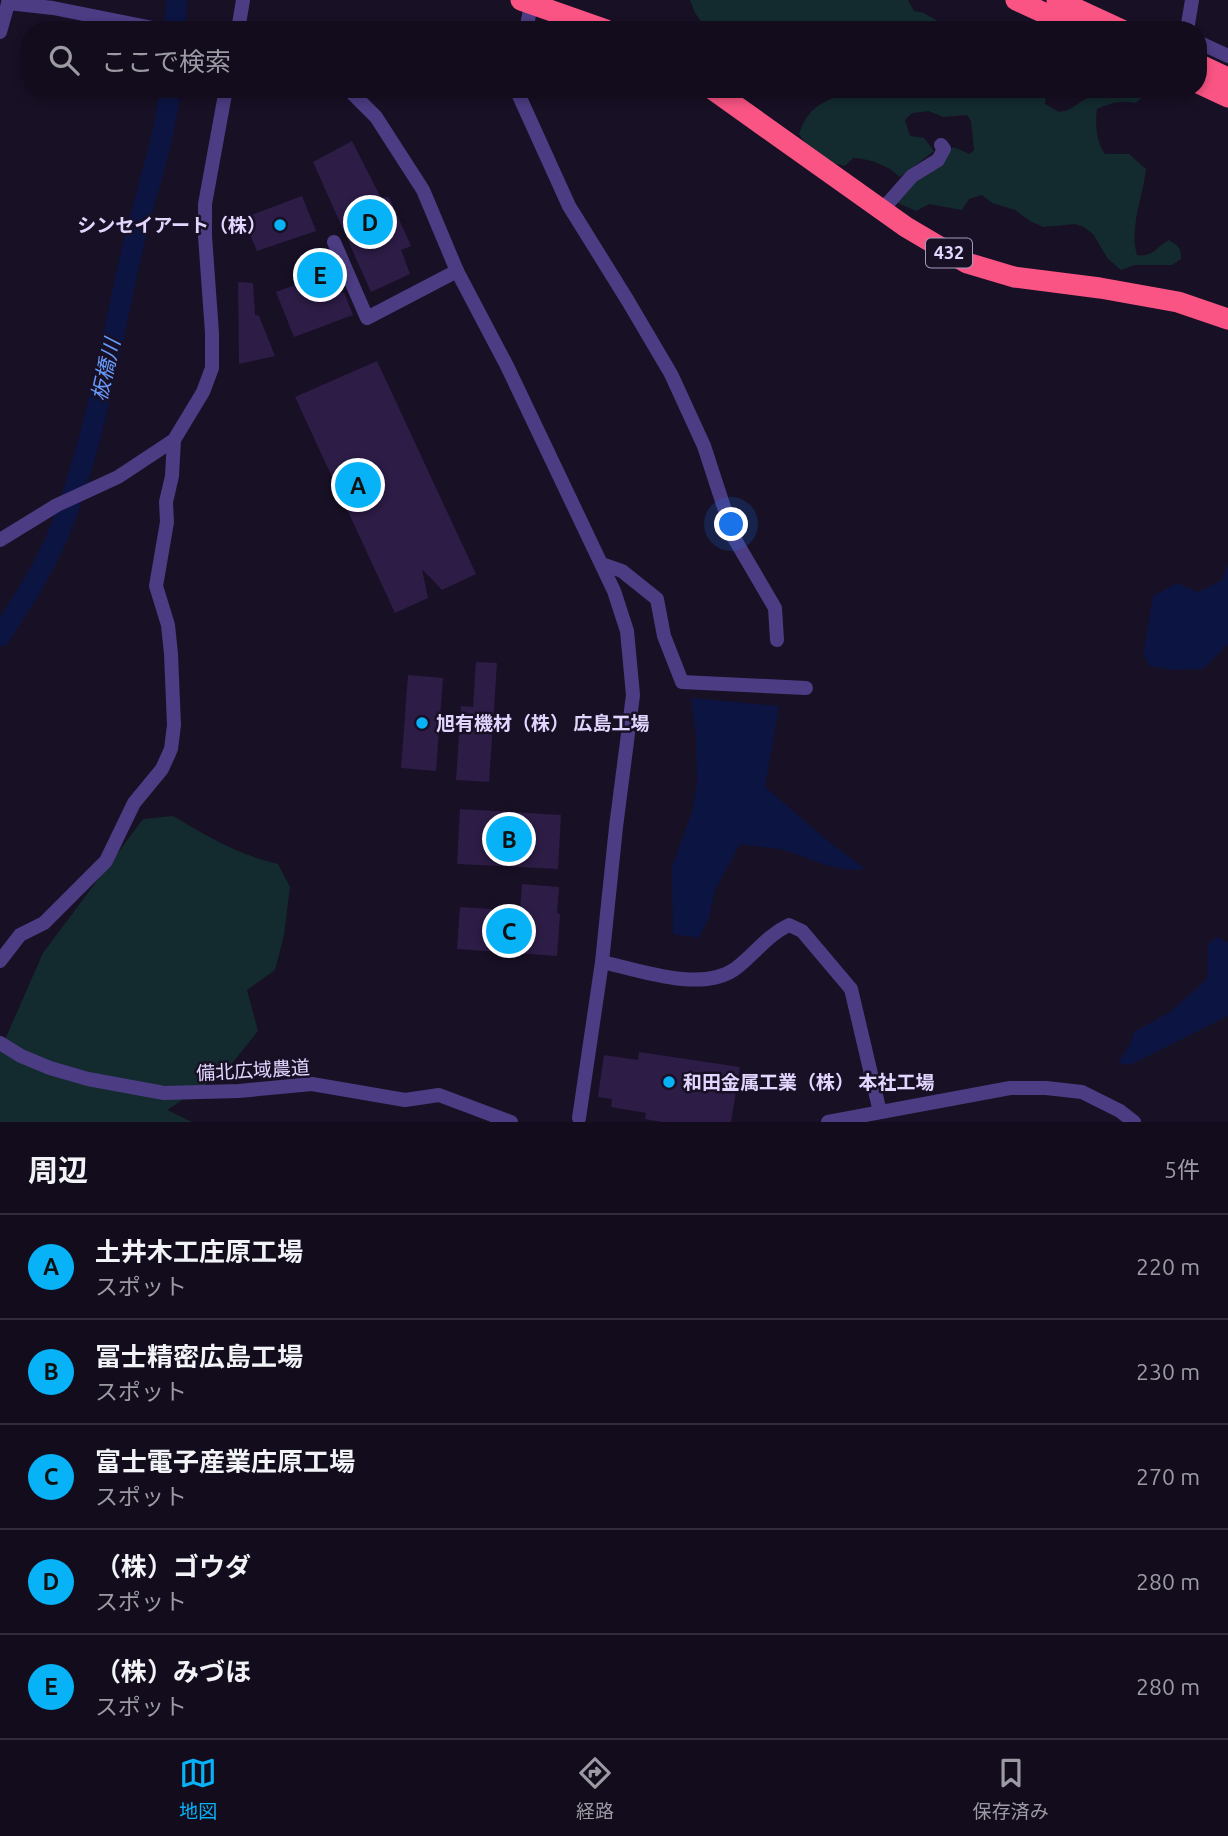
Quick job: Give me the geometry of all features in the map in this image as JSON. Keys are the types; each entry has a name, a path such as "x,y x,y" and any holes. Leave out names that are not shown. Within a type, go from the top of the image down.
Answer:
{"highway":[{"path":"1016,0 1062,21"},
{"path":"1057,0 1102,21"},
{"path":"526,2 580,21"},
{"path":"1207,68 1228,78"},
{"path":"1207,87 1228,97"},
{"name":"432","path":"725,98 882,210 967,263 1014,277 1178,302 1228,319"}],"street":[{"path":"240,21 243,0"},
{"path":"1188,21 1192,0"},
{"path":"0,32 9,2 118,21"},
{"path":"526,2 526,21"},
{"path":"1207,46 1228,56"},
{"path":"0,540 57,505 118,477 174,440 203,392 212,368 205,204 224,98"},
{"path":"357,98 376,117 423,190 457,271 507,366 602,564 625,622 632,664 633,695 615,827 602,962 579,1118"},
{"path":"520,98 569,206 671,374 704,446 734,538 775,608 777,640"},
{"path":"882,210 912,176 942,156 942,145"},
{"path":"334,242 368,318 457,271"},
{"path":"0,961 20,935 44,923 106,861 134,803 162,769 171,749 173,725 169,625 156,586 167,522 166,502 172,476 174,440"},
{"path":"602,564 622,571 657,598 664,636 682,682 807,688"},
{"path":"602,962 683,980 710,978 728,974 738,967 776,931 789,925 802,931 851,989 880,1112"},
{"name":"備北広域農道","path":"0,1043 50,1069 164,1093 239,1091 313,1084 405,1100 439,1095 511,1122"},
{"path":"828,1122 1010,1088 1082,1092 1120,1111 1134,1122"}],"green space":[{"path":"690,0 908,0 914,11 938,21 701,21"},
{"path":"1045,98 1045,104 1059,112 1089,98 1140,98 1135,103 1116,103 1097,109 1098,138 1105,154 1129,154 1146,169 1136,223 1137,255 1147,255 1169,240 1178,247 1181,259 1172,265 1134,265 1121,270 1108,259 1093,234 1084,227 1075,224 1043,227 1015,210 992,203 982,195 969,199 962,210 929,204 916,211 898,203 894,198 953,147 970,154 974,150 971,121 967,115 943,117 929,111 912,113 905,120 910,136 924,138 934,151 900,177 878,163 866,160 853,158 845,166 837,164 824,159 808,146 799,134 804,123 815,108 829,100"},
{"path":"173,816 237,850 278,864 290,887 284,935 275,970 247,990 258,1031 225,1072 167,1110 192,1122 0,1122 0,1051 43,953 143,819"}],"shaded area":[{"path":"1228,564 1228,644 1203,669 1174,670 1150,666 1143,655 1153,596 1177,583 1198,592 1222,580"},
{"path":"691,698 779,706 765,787 865,869 845,869 784,850 740,844 715,890 709,918 699,938 673,934 672,867 692,812 697,784 696,736"},
{"path":"1217,937 1228,943 1228,1016 1130,1065 1118,1063 1131,1043 1134,1032 1170,1012 1207,979 1208,944"}],"building":[{"path":"352,141 381,198 389,197 411,246 401,250 410,274 371,292 313,162"},
{"name":"シンセイアート（株）","path":"302,196 316,231 257,251 243,218"},
{"path":"323,250 340,293 344,292 353,315 294,337 276,292 308,280 300,259"},
{"path":"238,282 253,283 255,315 259,316 275,356 239,364"},
{"path":"377,361 476,574 442,590 422,569 428,598 395,613 295,397"},
{"path":"476,662 497,663 489,782 456,780 461,706 473,707"},
{"name":"旭有機材（株） 広島工場","path":"408,675 443,678 436,771 401,768"},
{"path":"460,809 561,815 558,869 457,864"},
{"path":"522,884 559,887 557,956 457,949 460,907 520,911"},
{"name":"和田金属工業（株） 本社工場","path":"639,1052 740,1067 731,1122 662,1122 645,1119 646,1113 611,1107 612,1099 598,1097 604,1055 638,1060"}],"waterway":[{"name":"板橋川","path":"175,21 177,0"},
{"name":"板橋川","path":"0,636 33,584 54,544 83,462 169,98"}],"place":[{"name":"（株）ゴウダ","path":"370,222"},
{"name":"シンセイアート（株）","path":"280,225"},
{"name":"（株）みづほ","path":"320,275"},
{"name":"土井木工庄原工場","path":"358,485"},
{"name":"旭有機材（株） 広島工場","path":"422,723"},
{"name":"冨士精密広島工場","path":"509,839"},
{"name":"富士電子産業庄原工場","path":"509,931"},
{"name":"和田金属工業（株） 本社工場","path":"669,1082"}]}
